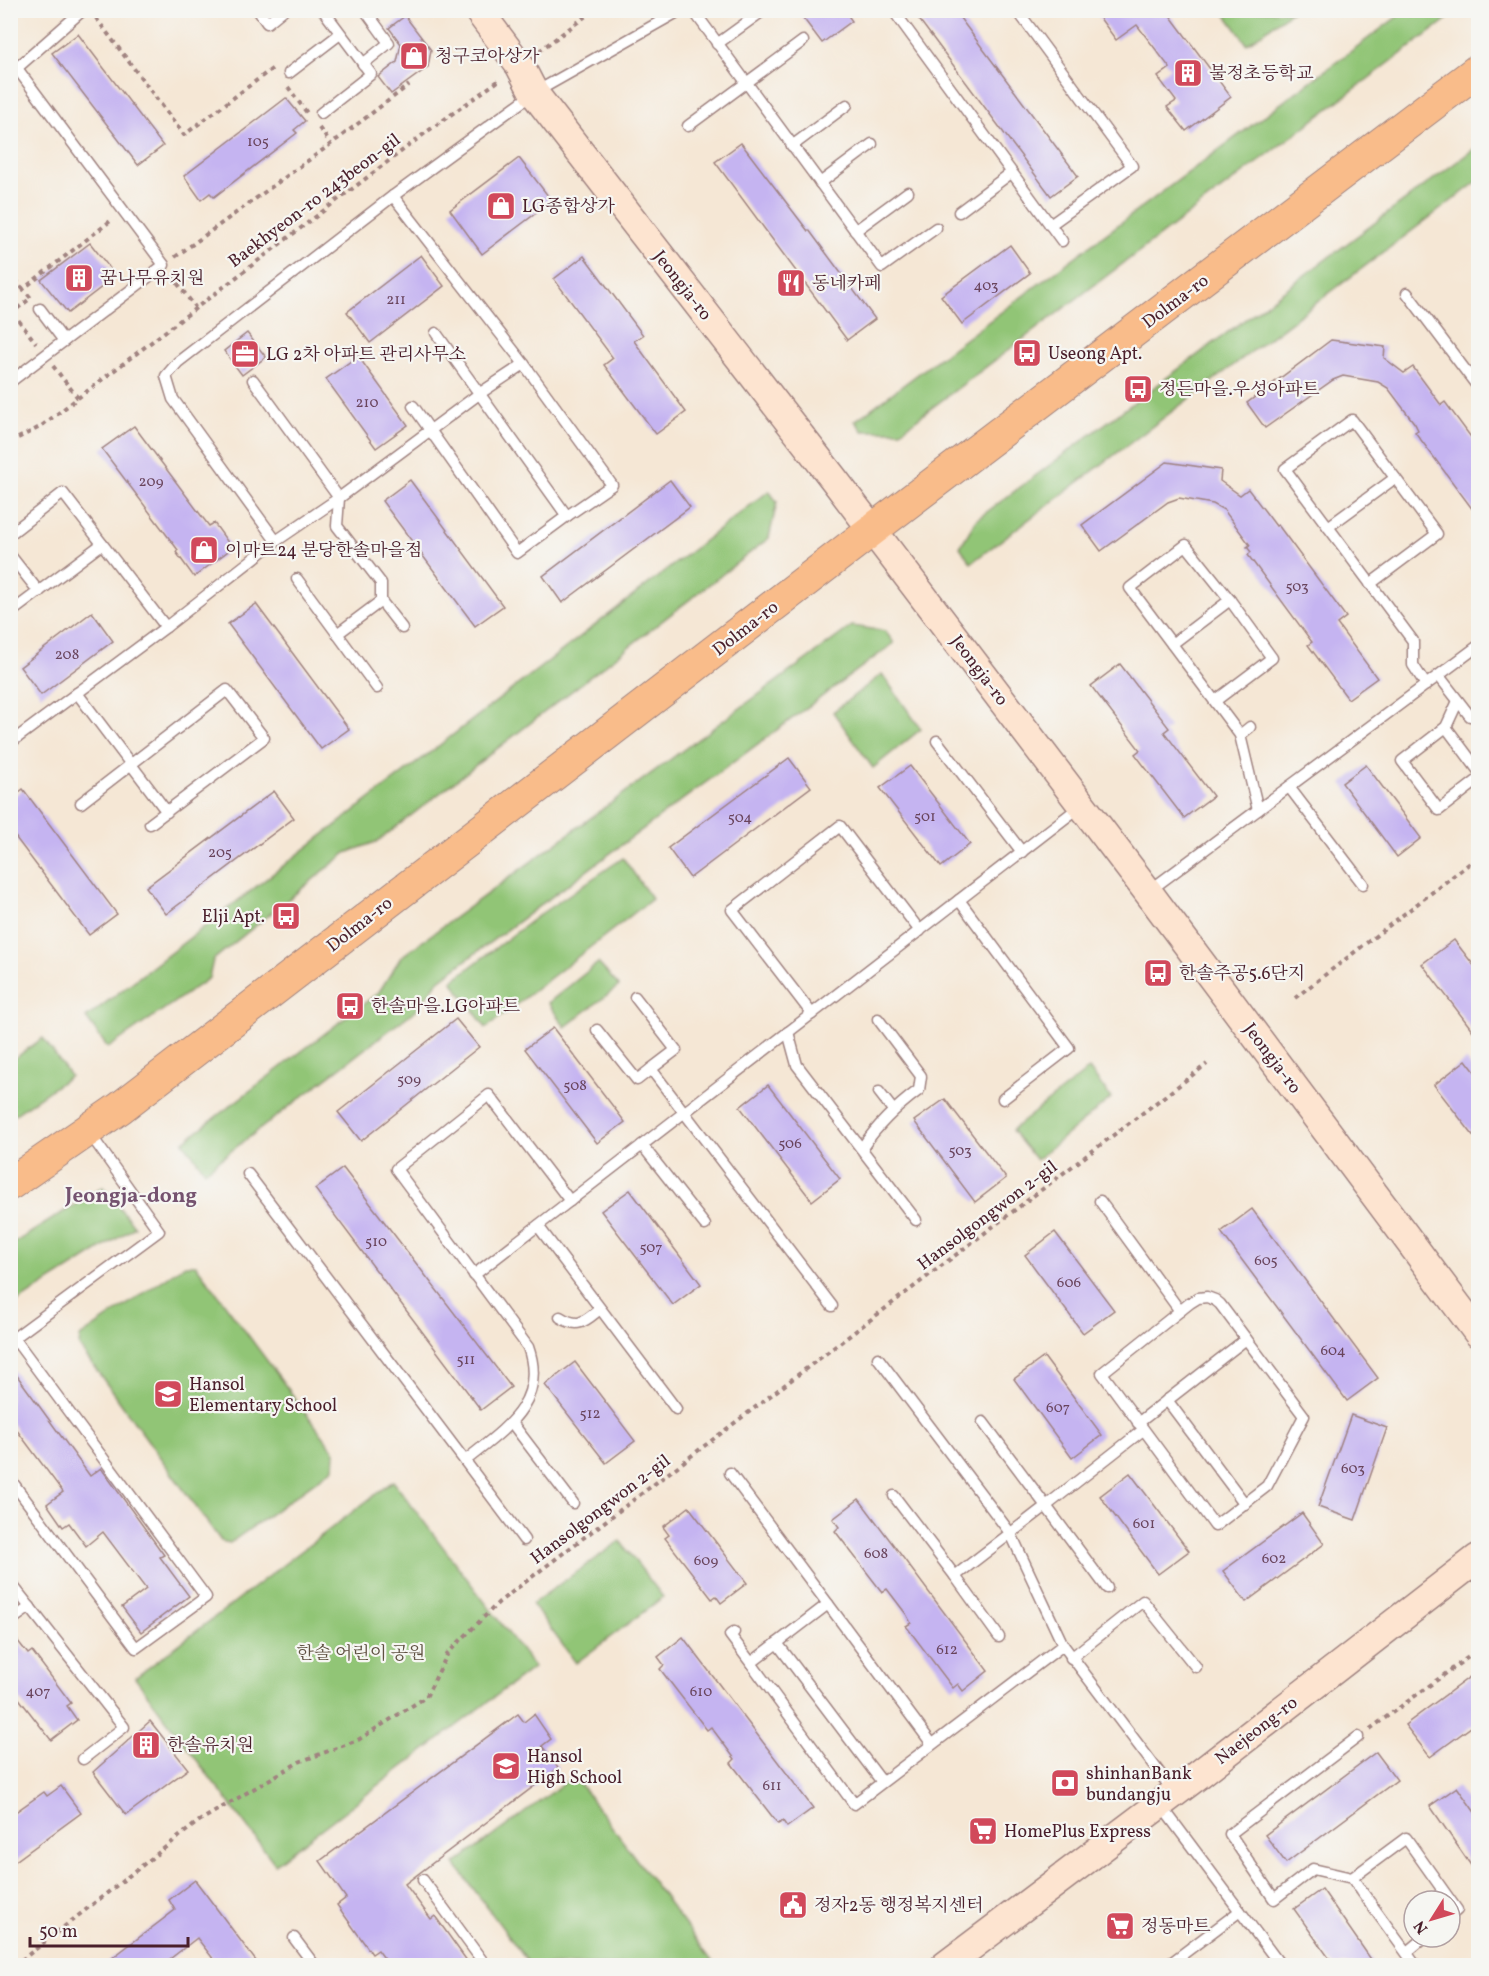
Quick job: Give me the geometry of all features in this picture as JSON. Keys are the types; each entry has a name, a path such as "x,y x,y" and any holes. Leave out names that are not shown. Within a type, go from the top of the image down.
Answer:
{"main road":[{"name":"Dolma-ro","path":"10,1184 88,1131 872,530 1479,70"}],"street":[{"name":"Jeongja-ro","path":"478,10 520,66 534,93 1148,891 1479,1333"},
{"name":"Naejeong-ro","path":"945,1965 1479,1558"}],"lane":[{"path":"10,382 164,265 13,67 83,10"},
{"path":"258,10 267,22 283,10"},
{"path":"321,113 371,74 322,10"},
{"path":"363,64 389,43 365,10"},
{"path":"276,541 173,399 166,376 178,362 393,196 534,93 681,10"},
{"path":"693,10 882,267 936,228"},
{"path":"717,44 764,10"},
{"path":"892,10 1062,241"},
{"path":"1017,10 1132,166 1050,225"},
{"path":"288,73 340,34"},
{"path":"688,126 803,41"},
{"path":"792,146 847,105"},
{"path":"820,183 873,144"},
{"path":"959,212 1011,173"},
{"path":"855,231 908,192"},
{"path":"393,196 524,364 612,485 517,553 413,406"},
{"path":"1407,293 1479,387"},
{"path":"40,309 64,341"},
{"path":"436,333 567,516"},
{"path":"10,742 276,541 524,364"},
{"path":"253,380 339,498 338,526 381,583 381,602 402,628"},
{"path":"1371,584 1437,534 1352,420 1285,469 1413,641 1413,665 1426,685"},
{"path":"1328,527 1395,478"},
{"path":"10,534 63,493 165,627"},
{"path":"10,613 102,544"},
{"path":"1215,701 1272,658 1186,545 1130,588 1240,735 1258,810"},
{"path":"10,555 39,592"},
{"path":"297,579 377,688"},
{"path":"1172,644 1230,600"},
{"path":"337,634 381,602"},
{"path":"1148,891 1479,646"},
{"path":"1439,675 1470,716"},
{"path":"81,803 226,690 264,738 150,824"},
{"path":"77,693 167,812"},
{"path":"1458,701 1446,727 1402,761 1438,810 1479,780"},
{"path":"1240,735 1250,727"},
{"path":"1446,727 1479,770"},
{"path":"937,741 1022,852"},
{"path":"1289,787 1363,884"},
{"path":"474,1275 1082,805"},
{"path":"812,1014 732,910 840,826 920,931"},
{"path":"959,900 1069,1048 1003,1099"},
{"path":"597,1030 637,1080 676,1050 635,997"},
{"path":"862,1148 876,1127 919,1090 921,1076 878,1019"},
{"path":"788,1032 797,1065 916,1220"},
{"path":"651,1069 832,1306"},
{"path":"879,1092 893,1110"},
{"path":"465,1461 512,1423 530,1392 534,1376 533,1361 528,1347 396,1169 489,1095 570,1201"},
{"path":"10,1479 136,1648 206,1597 12,1342 159,1231 88,1131"},
{"path":"642,1145 705,1225"},
{"path":"248,1174 524,1540"},
{"path":"1100,1201 1180,1311"},
{"path":"538,1226 676,1409"},
{"path":"1207,1297 1215,1300 1246,1338 1304,1416 1267,1486 1215,1526 1102,1373 1198,1298 1207,1297"},
{"path":"560,1317 577,1324 585,1321 600,1308"},
{"path":"955,1576 1046,1506 1140,1427 1167,1400 1246,1338"},
{"path":"879,1358 1011,1534 1071,1658 1167,1798 1240,1911 1281,1965"},
{"path":"1167,1400 1245,1504"},
{"path":"983,1422 1107,1588"},
{"path":"512,1423 573,1503"},
{"path":"730,1473 932,1744"},
{"path":"894,1496 999,1637"},
{"path":"10,1582 124,1728 83,1759"},
{"path":"1071,1658 1143,1601 1196,1667"},
{"path":"751,1663 828,1604"},
{"path":"10,1621 30,1607"},
{"path":"734,1632 730,1635 854,1804 1063,1645"},
{"path":"777,1643 882,1782"},
{"path":"1358,1737 1230,1834 1274,1899 1313,1869 1352,1878 1416,1965"},
{"path":"1352,1878 1406,1838 1442,1889"},
{"path":"423,1880 486,1965"},
{"path":"1167,1965 1240,1911"},
{"path":"294,1938 315,1965"},
{"path":"1407,1952 1411,1949"}],"path":[{"path":"91,10 184,135 273,68 309,116"},
{"name":"Baekhyeon-ro 243beon-gil","path":"10,442 40,427 428,130 520,66 594,10"},
{"path":"195,307 164,265 409,85"},
{"path":"316,125 331,144"},
{"path":"23,289 116,217"},
{"path":"10,272 30,298 12,314 40,350"},
{"path":"48,359 78,398"},
{"path":"1296,998 1479,857"},
{"name":"Hansolgongwon 2-gil","path":"14,1965 199,1821 299,1762 358,1740 426,1697 448,1653 499,1602 1207,1064"},
{"path":"1358,1737 1479,1650"}],"green space":[{"path":"1223,11 1292,11 1247,44"},
{"path":"1405,11 1458,11 901,431 863,431 855,421"},
{"path":"1478,146 1478,181 971,563 960,547 976,520"},
{"path":"769,491 777,502 769,538 378,841 346,853 213,960 209,978 108,1048 86,1018"},
{"path":"852,626 885,631 894,643 438,981 417,1009 205,1171 183,1142 379,992 401,957"},
{"path":"882,674 921,729 873,768 833,712"},
{"path":"623,858 652,899 486,1028 452,981 539,915"},
{"path":"598,963 619,986 565,1027 548,1003"},
{"path":"43,1038 70,1076 11,1117 11,1061"},
{"path":"1089,1069 1111,1098 1036,1160 1012,1130"},
{"path":"103,1187 135,1227 11,1306 11,1245"},
{"path":"185,1265 196,1265 335,1452 334,1468 230,1543 221,1541 79,1346 80,1337"},
{"name":"한솔 어린이 공원","path":"393,1481 534,1667 275,1864 135,1678"},
{"path":"620,1541 663,1597 576,1663 532,1604"},
{"path":"574,1776 715,1965 530,1965 455,1864"}],"building":[{"path":"797,10 844,10 852,21 822,43"},
{"path":"912,10 954,10 1078,176 1051,196"},
{"name":"불정초등학교","path":"1094,10 1166,10 1231,97 1186,131 1167,107 1176,101 1158,77 1170,68 1137,25 1116,40"},
{"name":"청구코아상가","path":"405,16 431,50 428,67 391,94 378,77 397,62 401,44 389,28"},
{"path":"78,34 163,146 138,165 52,53"},
{"path":"286,98 305,121 294,130 297,133 214,197 210,193 201,200 184,176"},
{"path":"741,143 875,319 847,340 715,162"},
{"name":"LG종합상가","path":"519,158 552,201 482,254 450,210"},
{"name":"꿈나무유치원","path":"90,243 116,276 68,313 41,280"},
{"path":"1010,245 1030,273 962,324 941,296"},
{"path":"421,255 444,286 370,343 347,312"},
{"path":"584,256 643,335 634,341 686,412 656,434 604,365 613,358 554,279"},
{"name":"LG 2차 아파트 관리사무소","path":"247,333 266,357 242,375 224,351"},
{"path":"1331,340 1385,347 1384,358 1404,373 1413,367 1441,405 1445,402 1479,448 1479,518 1415,432 1418,430 1415,424 1388,388 1378,382 1343,376 1333,380 1265,428 1247,403"},
{"path":"358,356 408,425 376,448 326,379"},
{"path":"134,426 209,526 214,523 232,548 194,577 176,552 178,550 102,449"},
{"path":"1167,462 1221,470 1220,481 1240,495 1248,489 1276,526 1278,525 1346,617 1337,624 1377,678 1348,699 1308,645 1312,642 1248,555 1251,552 1247,547 1250,545 1224,510 1213,504 1179,498 1168,502 1101,551 1082,525"},
{"path":"410,480 503,606 475,626 382,501"},
{"path":"670,480 690,507 562,603 543,576"},
{"path":"256,604 349,729 321,749 228,624"},
{"path":"92,612 113,641 41,695 20,667"},
{"path":"1120,664 1169,728 1164,732 1213,796 1184,818 1135,754 1140,750 1091,686"},
{"path":"789,758 811,787 690,878 668,848"},
{"path":"1366,765 1421,838 1397,857 1342,783"},
{"path":"910,766 970,844 941,867 880,788"},
{"path":"23,789 117,914 89,935 10,830 10,799"},
{"path":"274,791 294,818 166,914 146,887"},
{"path":"1454,940 1479,972 1479,1039 1422,964"},
{"path":"456,1019 479,1047 361,1141 338,1112"},
{"path":"553,1028 625,1122 597,1143 525,1049"},
{"path":"1466,1060 1479,1077 1479,1143 1434,1085"},
{"path":"768,1085 840,1179 812,1201 740,1107"},
{"path":"945,1099 1006,1178 975,1202 914,1121"},
{"path":"343,1168 511,1387 481,1410 315,1189"},
{"path":"630,1190 701,1284 673,1305 601,1211"},
{"path":"1252,1209 1378,1378 1347,1401 1221,1232"},
{"path":"1055,1232 1114,1310 1083,1333 1025,1255"},
{"path":"1044,1357 1102,1435 1072,1458 1014,1379"},
{"path":"575,1362 635,1441 606,1463 545,1385"},
{"path":"10,1366 90,1476 101,1468 164,1555 160,1557 189,1596 141,1632 122,1607 146,1589 103,1532 86,1546 69,1523 63,1527 47,1504 63,1492 10,1421"},
{"path":"1351,1415 1387,1428 1355,1520 1318,1507"},
{"path":"1130,1473 1189,1551 1158,1574 1100,1496"},
{"path":"859,1499 988,1671 963,1691 958,1684 953,1688 906,1626 911,1623 906,1614 887,1589 882,1592 835,1531 839,1527 833,1519"},
{"path":"689,1507 747,1583 721,1603 716,1596 712,1599 665,1538 669,1535 663,1527"},
{"path":"1302,1513 1324,1544 1246,1602 1223,1571"},
{"path":"10,1631 28,1654 32,1651 71,1703 67,1706 77,1720 51,1740 10,1687"},
{"path":"683,1637 813,1808 787,1827 783,1821 778,1824 731,1763 735,1759 711,1727 707,1730 660,1669 664,1665 658,1657"},
{"path":"1479,1670 1479,1721 1430,1757 1405,1725"},
{"path":"518,1714 524,1722 534,1714 551,1739 542,1746 558,1768 405,1884 431,1919 435,1916 470,1965 389,1965 378,1950 372,1954 337,1905 346,1898 320,1861"},
{"name":"한솔유치원","path":"150,1721 188,1769 126,1815 93,1772"},
{"path":"1376,1752 1397,1780 1286,1863 1265,1835"},
{"path":"61,1786 81,1813 10,1865 10,1816 44,1792 47,1796"},
{"path":"1457,1787 1479,1818 1479,1877 1430,1806"},
{"path":"195,1880 259,1965 218,1965 197,1938 162,1965 103,1965 175,1910 169,1900"},
{"path":"1322,1889 1375,1965 1334,1965 1294,1909"}],"place":[{"name":"청구코아상가","path":"414,56"},
{"name":"불정초등학교","path":"1188,73"},
{"name":"LG종합상가","path":"501,206"},
{"name":"꿈나무유치원","path":"79,278"},
{"name":"동네카페","path":"791,283"},
{"name":"Useong Apt.","path":"1027,353"},
{"name":"LG 2차 아파트 관리사무소","path":"245,354"},
{"name":"정든마을.우성아파트","path":"1138,389"},
{"name":"이마트24 분당한솔마을점","path":"204,550"},
{"name":"Elji Apt.","path":"286,916"},
{"name":"한솔주공5.6단지","path":"1158,973"},
{"name":"한솔마을.LG아파트","path":"350,1006"},
{"name":"Hansol Elementary School","path":"168,1394"},
{"name":"한솔유치원","path":"146,1745"},
{"name":"Hansol High School","path":"506,1766"},
{"name":"shinhanBank bundangju","path":"1065,1783"},
{"name":"HomePlus Express","path":"983,1831"},
{"name":"정자2동 행정복지센터","path":"793,1905"},
{"name":"정동마트","path":"1120,1926"}],"district":[{"name":"Jeongja-dong","path":"131,1195"}]}
